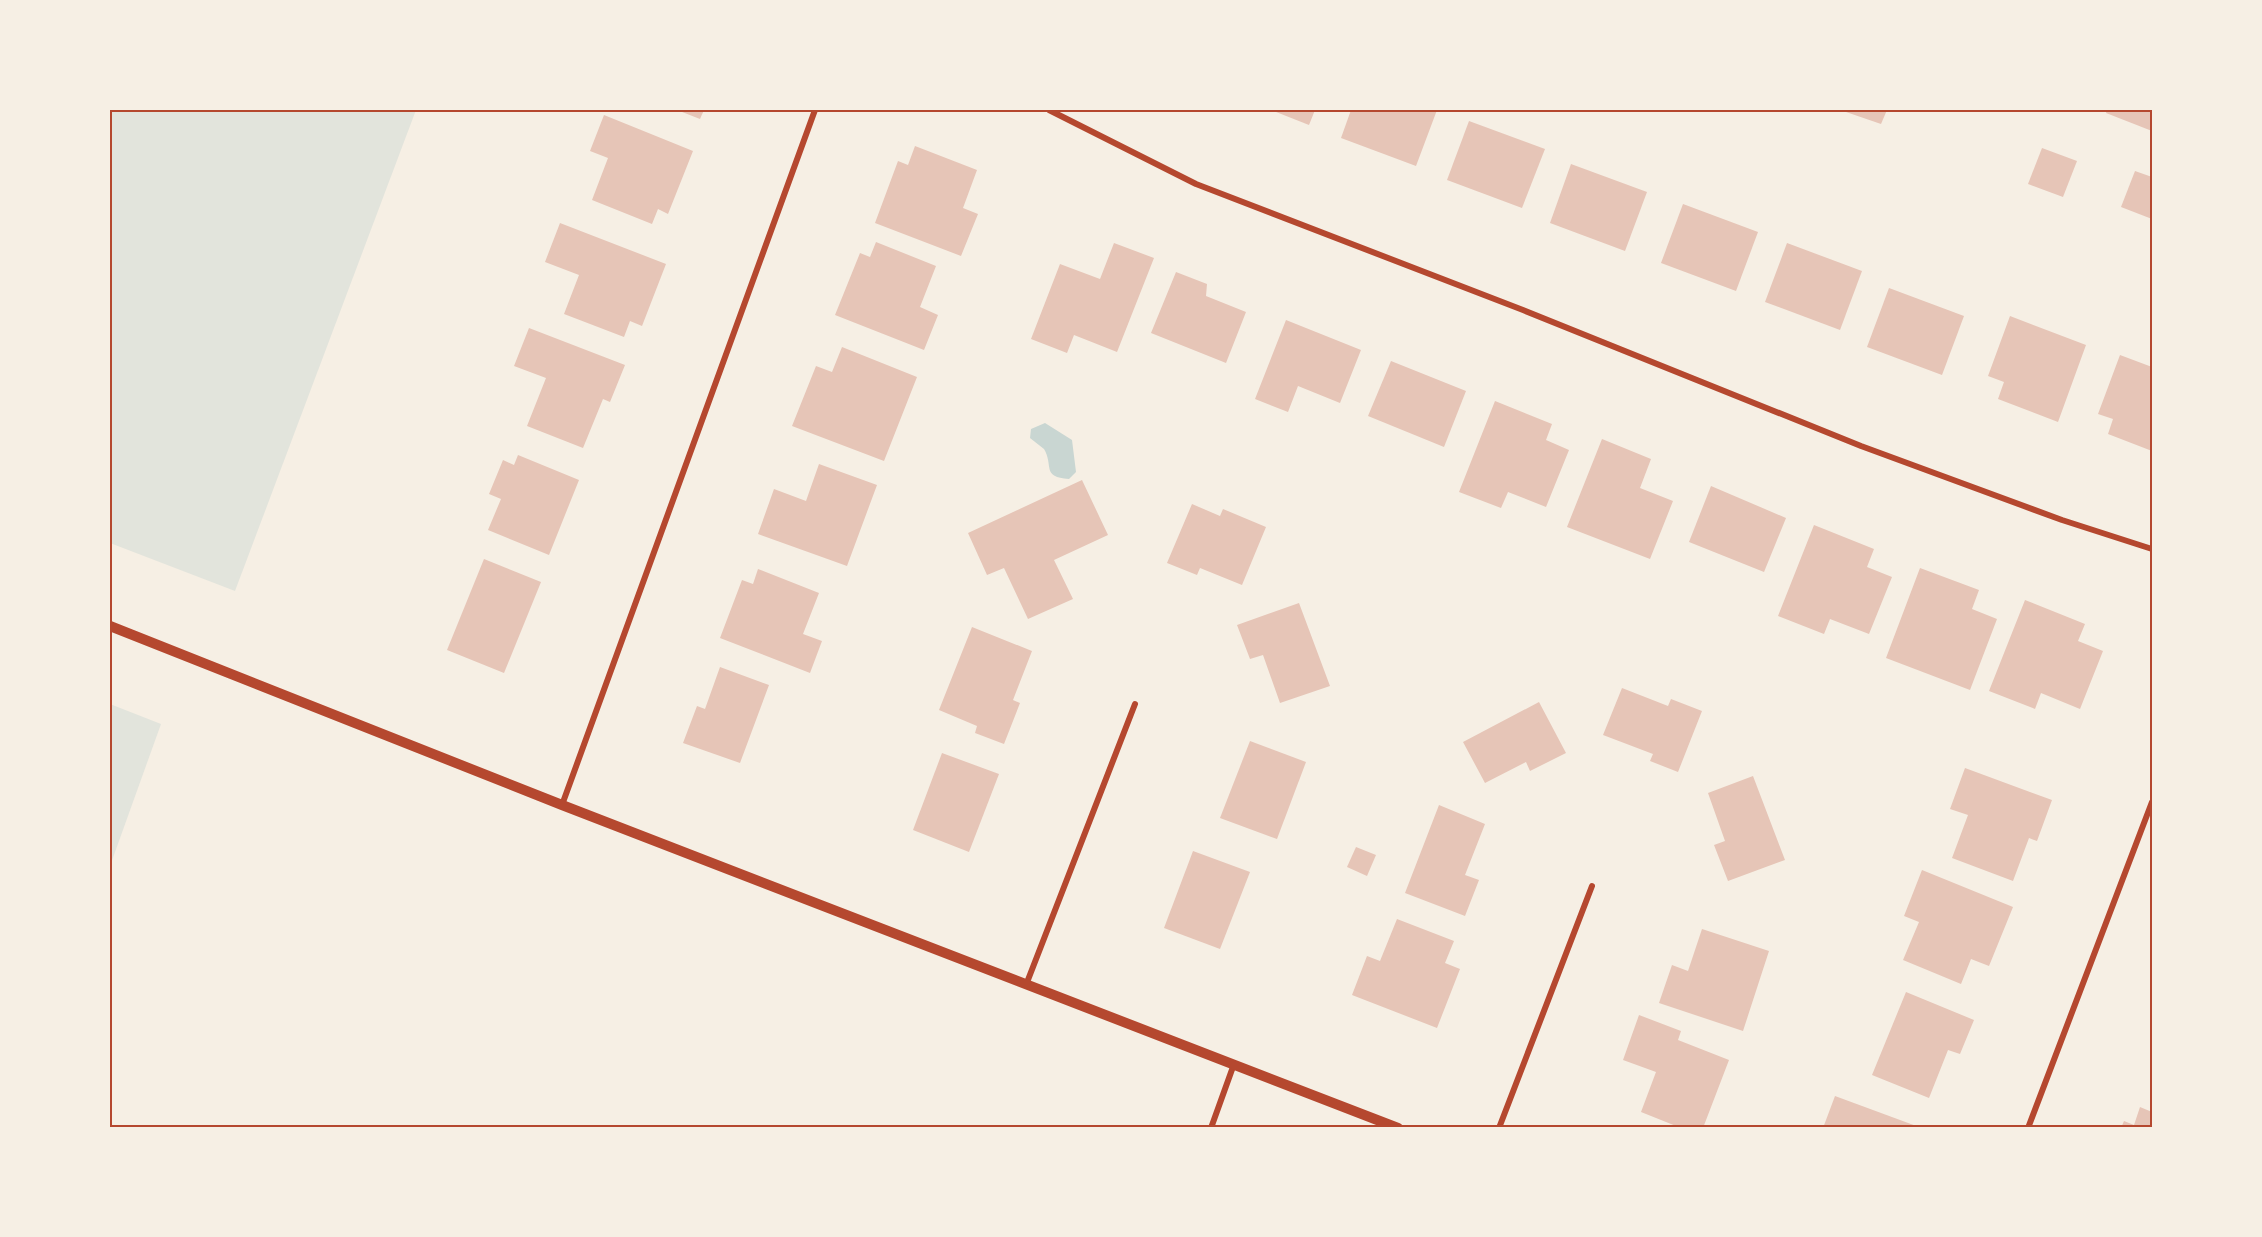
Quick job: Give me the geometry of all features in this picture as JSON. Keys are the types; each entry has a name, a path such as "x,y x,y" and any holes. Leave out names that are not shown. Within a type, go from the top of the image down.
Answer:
{"street":[{"path":"562,805 816,110"},
{"path":"1049,110 1196,184 1523,310 1861,446 2062,520 2152,549"},
{"path":"110,626 562,805 1398,1128"},
{"path":"1026,985 1135,704"},
{"path":"2028,1128 2152,802"},
{"path":"1499,1128 1593,886"},
{"path":"1211,1128 1234,1064"}],"shaded area":[{"path":"110,110 416,110 235,591 110,543"},
{"path":"1045,423 1072,440 1076,472 1069,479 1060,478 1051,473 1044,449 1030,438 1031,429"},
{"path":"110,704 161,724 110,866"}],"building":[{"path":"677,110 704,110 700,119"},
{"path":"1271,110 1315,110 1309,125"},
{"path":"1351,110 1437,110 1416,166 1341,138"},
{"path":"1847,110 1887,110 1881,124 1846,112"},
{"path":"2107,110 2152,110 2152,131 2106,113"},
{"path":"604,115 693,151 668,214 658,209 652,224 592,200 608,158 590,151"},
{"path":"1469,121 1545,149 1522,208 1447,180"},
{"path":"915,146 977,170 963,208 978,214 961,256 875,223 898,161 908,165"},
{"path":"2042,148 2077,161 2063,197 2028,184"},
{"path":"1571,164 1647,192 1625,251 1550,223"},
{"path":"2135,171 2152,177 2152,219 2121,207"},
{"path":"1683,204 1758,232 1736,291 1661,263"},
{"path":"560,223 666,264 642,326 630,321 624,337 564,314 579,275 545,262"},
{"path":"876,242 936,266 920,307 938,315 924,350 835,315 860,253 870,257"},
{"path":"1114,243 1154,258 1117,352 1074,335 1067,353 1031,339 1060,264 1100,279"},
{"path":"1787,243 1862,271 1840,330 1765,302"},
{"path":"1176,272 1207,284 1206,296 1246,312 1226,363 1151,333"},
{"path":"1889,288 1964,316 1942,375 1867,347"},
{"path":"2010,316 2086,345 2058,422 1998,399 2004,382 1988,376"},
{"path":"1286,320 1361,350 1340,403 1298,386 1288,412 1255,399"},
{"path":"529,328 625,365 610,402 603,399 583,448 527,426 546,378 514,366"},
{"path":"842,347 917,377 884,461 792,426 816,366 832,372"},
{"path":"2120,355 2152,367 2152,451 2108,434 2113,419 2098,414"},
{"path":"1391,361 1466,391 1444,447 1368,416"},
{"path":"1495,401 1552,424 1546,440 1569,450 1546,507 1508,492 1501,508 1459,492"},
{"path":"1602,439 1651,459 1640,488 1673,501 1650,559 1567,527"},
{"path":"518,455 579,480 549,555 488,530 501,499 489,494 503,460 514,465"},
{"path":"819,464 877,485 847,566 758,534 774,489 806,501"},
{"path":"1082,480 1108,535 1054,560 1073,599 1028,619 1004,568 987,575 968,533"},
{"path":"1711,486 1786,518 1764,572 1689,542"},
{"path":"1192,504 1220,516 1223,509 1266,527 1242,585 1200,568 1197,575 1167,563"},
{"path":"1814,525 1874,549 1867,567 1892,577 1869,634 1830,619 1824,634 1778,616"},
{"path":"484,559 541,582 504,673 447,650"},
{"path":"1920,568 1979,590 1972,609 1997,619 1970,690 1886,658"},
{"path":"758,569 819,593 803,634 822,641 810,673 720,638 742,580 753,584"},
{"path":"2025,600 2085,624 2078,641 2103,651 2080,709 2041,693 2035,709 1989,691"},
{"path":"1299,603 1330,686 1280,703 1263,655 1250,659 1237,625"},
{"path":"972,627 1032,651 1013,700 1020,703 1004,744 975,733 977,726 939,710"},
{"path":"720,667 769,685 740,763 683,743 697,706 705,709"},
{"path":"1622,688 1668,706 1671,699 1702,711 1678,772 1650,761 1653,754 1603,735"},
{"path":"1539,702 1566,753 1530,771 1526,762 1485,783 1463,742"},
{"path":"1250,741 1306,762 1277,839 1220,818"},
{"path":"942,753 999,774 969,852 913,830"},
{"path":"1965,768 2052,800 2037,841 2029,838 2013,881 1952,858 1968,815 1950,809"},
{"path":"1753,776 1785,860 1728,881 1714,845 1725,841 1708,793"},
{"path":"1439,805 1485,824 1465,875 1479,880 1465,916 1405,893"},
{"path":"1356,847 1376,855 1367,876 1347,867"},
{"path":"1193,851 1250,872 1220,949 1164,928"},
{"path":"1922,870 2013,907 1989,966 1971,959 1961,984 1903,960 1919,922 1904,916"},
{"path":"1397,919 1454,941 1445,963 1460,969 1437,1028 1352,995 1367,956 1380,961"},
{"path":"1702,929 1769,951 1743,1031 1659,1003 1672,965 1688,971"},
{"path":"1906,992 1974,1020 1960,1054 1948,1050 1929,1098 1872,1075"},
{"path":"1639,1015 1681,1031 1678,1040 1729,1060 1703,1128 1681,1128 1641,1112 1656,1072 1623,1060"},
{"path":"1835,1096 1919,1127 1919,1128 1823,1128"},
{"path":"2140,1107 2152,1112 2152,1128 2121,1128 2124,1121 2134,1125"}]}
